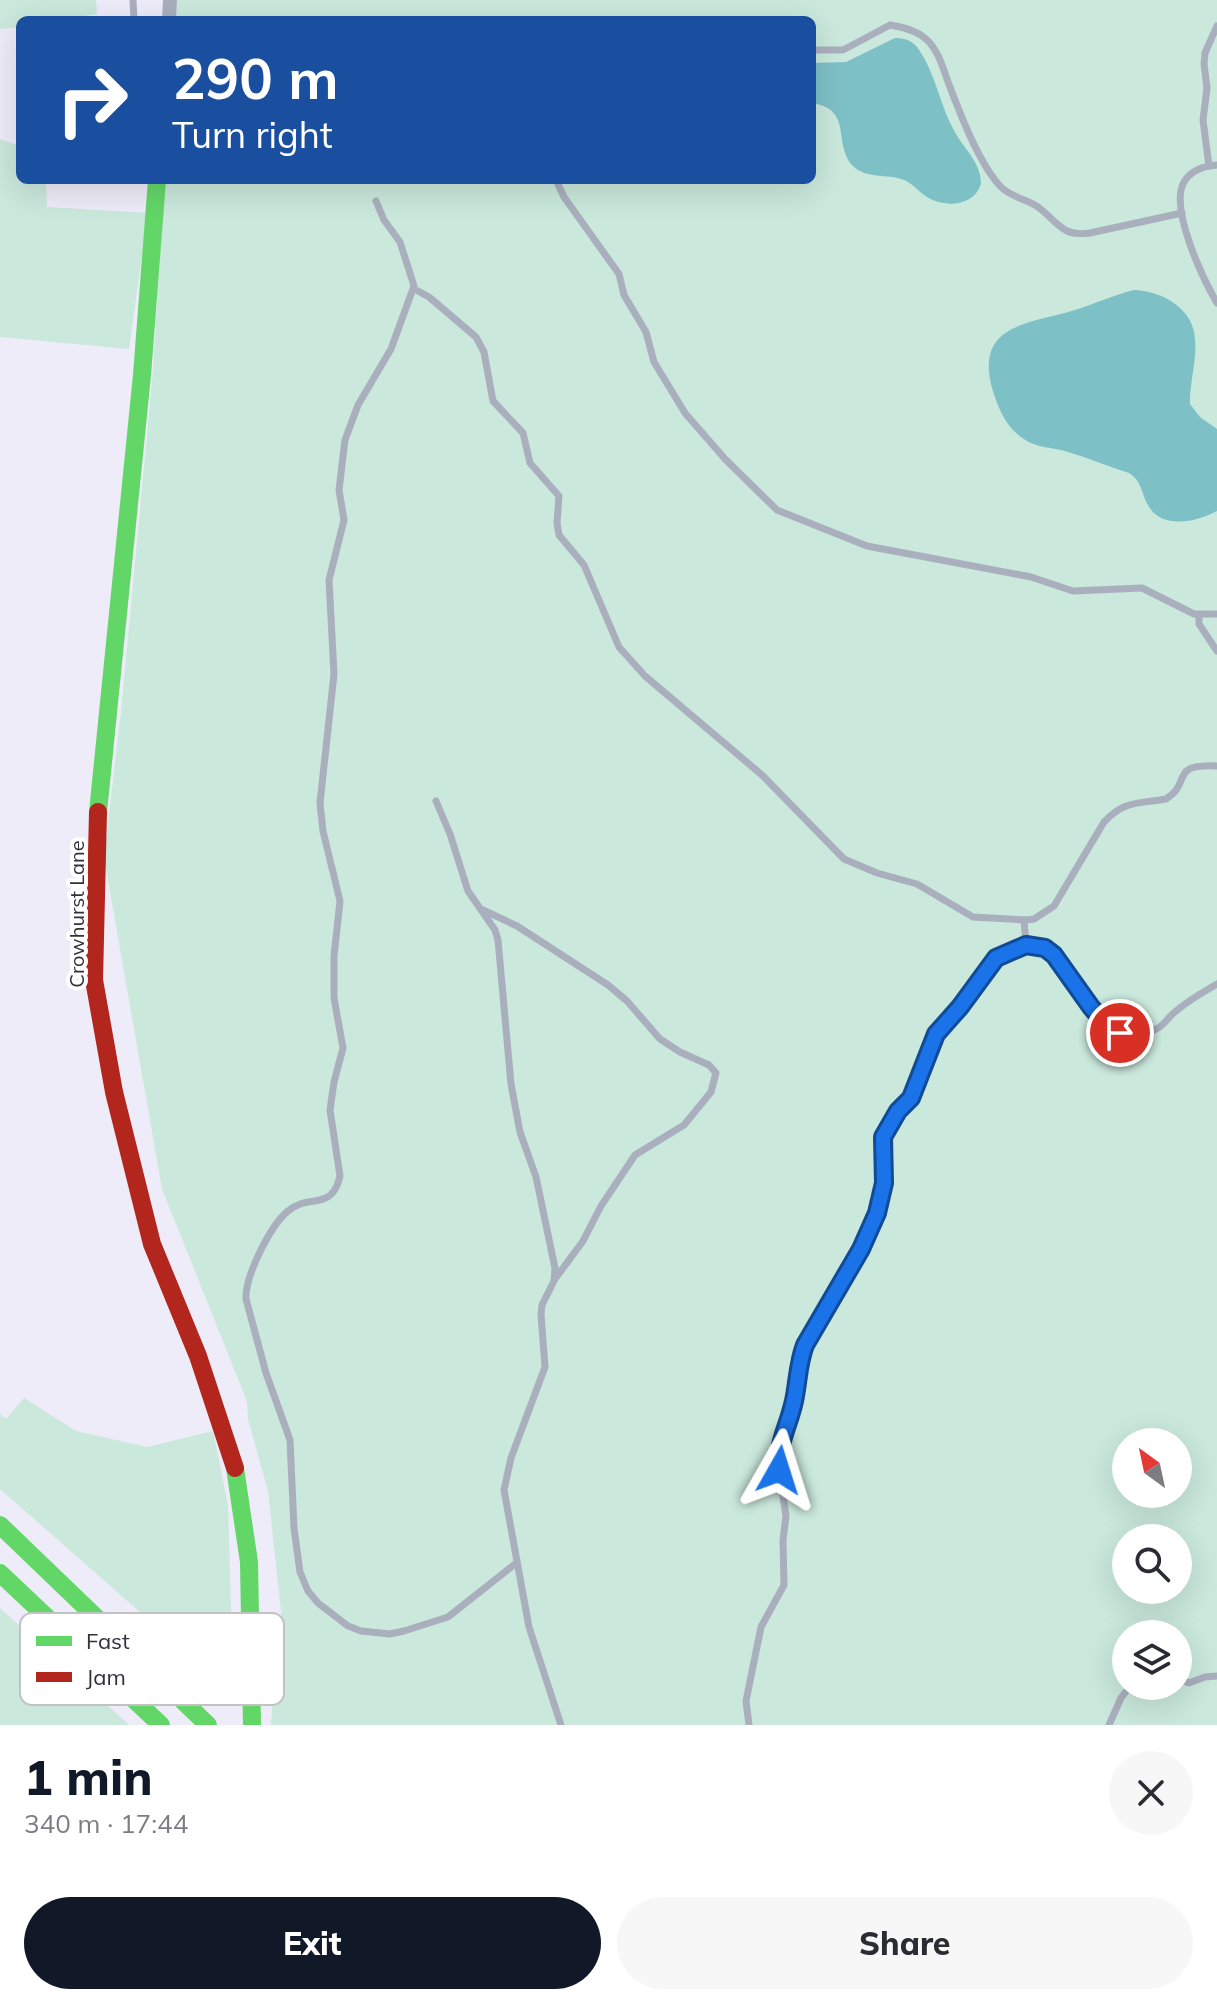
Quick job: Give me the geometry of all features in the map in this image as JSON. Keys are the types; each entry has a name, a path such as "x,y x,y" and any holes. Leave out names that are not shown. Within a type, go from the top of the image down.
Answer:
{"main road":[{"name":"Crowhurst Lane","path":"157,184 142,375 98,816 94,980 114,1092 152,1244 198,1356 233,1458 249,1562 250,1613"},
{"path":"0,1525 92,1613"},
{"path":"0,1573 42,1613"},
{"path":"140,1705 161,1725"},
{"path":"187,1705 208,1725"},
{"name":"Crowhurst Lane","path":"252,1725 253,1705"}],"lane":[{"path":"816,50 843,50 890,25 924,37 936,52 968,131 998,184 1009,194 1041,209 1062,230 1090,233 1182,213"},
{"path":"1217,26 1205,53 1204,64 1207,88 1203,120 1213,165 1192,173 1181,189 1182,213 1217,303"},
{"path":"558,184 619,274 624,295 646,332 654,362 685,413 725,459 777,510 867,546 1031,577 1073,591 1142,588 1199,615 1217,614"},
{"path":"376,201 384,220 400,242 414,286 391,349 358,405 345,440 339,490 344,520 329,580 334,674 319,793 323,831 340,901 334,956 334,998 343,1048 330,1110 340,1176 335,1191 326,1199 301,1204 285,1213 251,1269 246,1299 266,1373 290,1440 294,1528 300,1572 308,1591 318,1603 348,1626 361,1631 390,1634 448,1617 515,1564"},
{"path":"418,291 476,337 484,352 490,396 523,433 530,463 559,496 559,535 584,565 609,630 631,662 742,757 844,859 877,873 917,884 973,917 1034,919 1054,906 1104,822 1119,808 1136,802 1166,799 1171,796 1184,772 1191,767 1217,766"},
{"path":"1199,615 1199,624 1217,651"},
{"path":"436,801 465,883 495,930 500,951 511,1084 520,1132 536,1177 551,1242 554,1281"},
{"path":"480,908 517,926 608,985 627,1001 660,1039 709,1065 716,1073 711,1092 684,1125 635,1155 601,1206 583,1241 554,1281 542,1305 545,1367 511,1458 504,1490 529,1627 561,1725"},
{"path":"1024,920 1026,945"},
{"path":"749,1725 746,1701 761,1627 784,1585 786,1516 779,1457 783,1430 793,1405 801,1357 810,1334 844,1279 877,1213 884,1183 883,1137 898,1111 911,1098 936,1034 996,958 1026,945 1045,948 1054,955 1105,1023 1128,1035 1141,1035 1160,1027 1175,1011 1217,984"},
{"path":"1192,1682 1217,1676"},
{"path":"1109,1725 1120,1700"}],"green space":[{"path":"0,0 96,0 97,14 16,16 16,27 0,29"},
{"path":"177,0 1217,0 1217,1725 271,1725 272,1705 284,1705 284,1613 281,1613 268,1491 248,1419 247,1401 162,1189 104,857 152,382 165,184 816,184 816,16 176,16"},
{"path":"0,139 16,145 16,184 46,184 47,207 148,213 129,349 0,337"},
{"path":"24,1398 76,1431 147,1447 213,1431 228,1505 231,1613 140,1612 0,1489 0,1414 6,1419"},
{"path":"0,1608 20,1626 20,1705 107,1705 129,1725 0,1725"}],"water":[{"path":"895,38 904,39 917,47 951,124 978,170 981,184 971,198 948,204 939,202 904,180 864,173 852,165 844,147 838,119 825,106 816,104 816,63 846,62"},
{"path":"1134,290 1170,300 1188,318 1193,329 1195,353 1190,404 1200,417 1217,429 1217,511 1190,521 1170,521 1154,513 1139,483 1129,473 1073,453 1029,442 1008,423 992,388 989,367 991,350 999,338 1010,330"}],"traffic: fast":[{"path":"98,812 142,375 157,184"},
{"path":"235,1468 249,1562 250,1613"},
{"path":"0,1525 92,1613"},
{"path":"0,1573 42,1613"},
{"path":"140,1705 161,1725"},
{"path":"187,1705 208,1725"},
{"path":"252,1705 252,1725"}],"traffic: jam":[{"path":"98,812 94,980 114,1092 152,1244 198,1356 235,1468"}],"route":[{"path":"779,1470 783,1430 793,1405 805,1345 861,1249 882,1197 883,1137 898,1111 911,1098 936,1034 960,1007 985,969 996,958 1023,945 1045,948 1054,955 1105,1023 1120,1033"}]}
